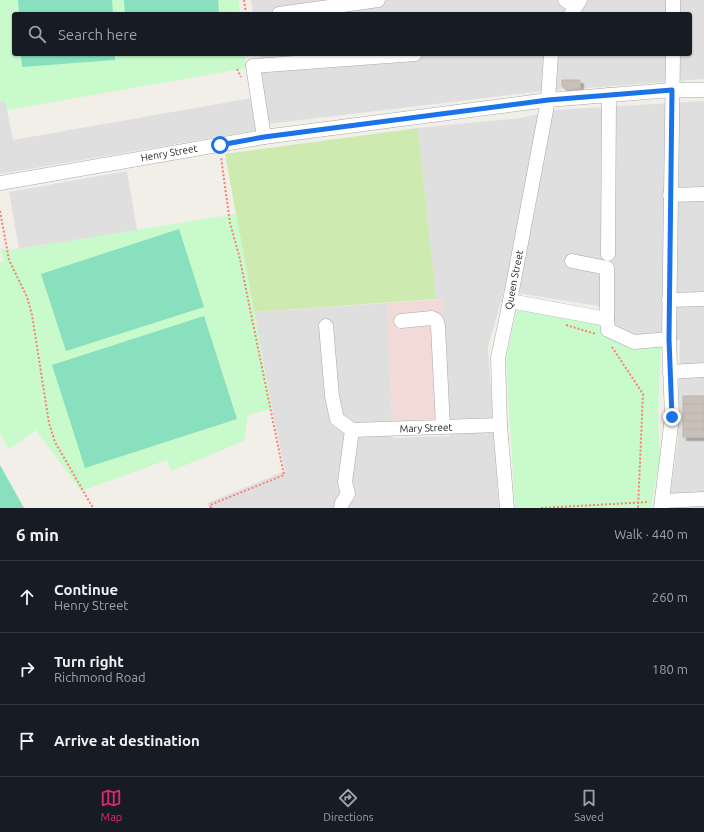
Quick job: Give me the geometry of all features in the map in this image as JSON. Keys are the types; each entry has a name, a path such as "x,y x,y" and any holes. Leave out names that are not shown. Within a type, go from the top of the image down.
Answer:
{"street":[{"path":"288,12 323,4 378,0"},
{"path":"673,0 673,12"},
{"path":"264,137 253,66 388,56"},
{"name":"Queen Street","path":"507,508 500,425 498,358 548,100 551,56"},
{"path":"673,56 669,300 672,417 662,504 704,499"},
{"name":"Henry Street","path":"0,183 264,137 548,100 672,90 704,90"},
{"path":"608,254 609,95"},
{"path":"670,195 704,194"},
{"path":"572,261 607,268 608,330 634,342 669,339"},
{"path":"669,300 704,299"},
{"path":"510,301 607,319"},
{"path":"401,321 432,318 436,320 438,326 443,427"},
{"path":"326,326 332,396 337,419 352,430 345,482 348,494 342,503 341,508"},
{"path":"670,372 704,370"},
{"name":"Mary Street","path":"352,430 500,425"}],"path":[{"path":"244,0 246,12"},
{"path":"211,508 210,506 284,475 230,223 220,145"},
{"path":"0,211 9,260 27,297 32,315 49,423 55,442 93,508"},
{"path":"561,324 598,334"},
{"path":"610,343 643,394 638,508"},
{"path":"540,508 639,502 662,504"}],"shaded area":[{"path":"251,0 704,0 704,79 535,92 268,124 259,56 692,56 692,12 253,12"},
{"path":"252,98 258,130 0,174 0,102 5,100 13,140"},
{"path":"704,101 704,508 668,508 678,440 680,340 610,332 611,308 504,291 488,347 499,508 209,508 207,503 285,471 254,312 387,303 393,438 450,436 442,299 436,299 418,128 520,118 556,110"},
{"path":"127,171 137,230 19,249 9,192"},
{"path":"442,299 449,418 392,422 387,303"}],"green space":[{"path":"0,0 239,0 240,12 12,12 12,56 245,56 247,68 7,110 5,101 0,102"},
{"path":"18,0 112,0 113,12 19,12"},
{"path":"124,0 218,0 219,12 125,12"},
{"path":"21,56 115,56 115,60 22,67"},
{"path":"418,128 436,299 254,312 225,154"},
{"path":"236,214 272,409 248,415 244,441 171,471 167,460 81,491 36,430 9,449 0,434 0,262 4,262 0,249 19,249"},
{"path":"179,229 204,307 66,351 41,274"},
{"path":"518,305 598,322 637,337 661,341 658,420 660,456 651,508 515,508 506,359"},
{"path":"204,316 237,419 85,468 52,365"},
{"path":"0,465 24,508 0,508"}],"building":[{"path":"562,80 580,80 580,88 566,90 562,86"},
{"path":"683,396 704,396 704,404 683,404"},
{"path":"683,404 704,404 704,413 683,413"},
{"path":"683,413 704,413 704,421 683,421"},
{"path":"683,421 704,421 704,429 683,429"},
{"path":"683,429 704,429 704,437 683,437"}],"route":[{"path":"220,145 264,137 548,100 672,90 669,339 672,417"}]}
